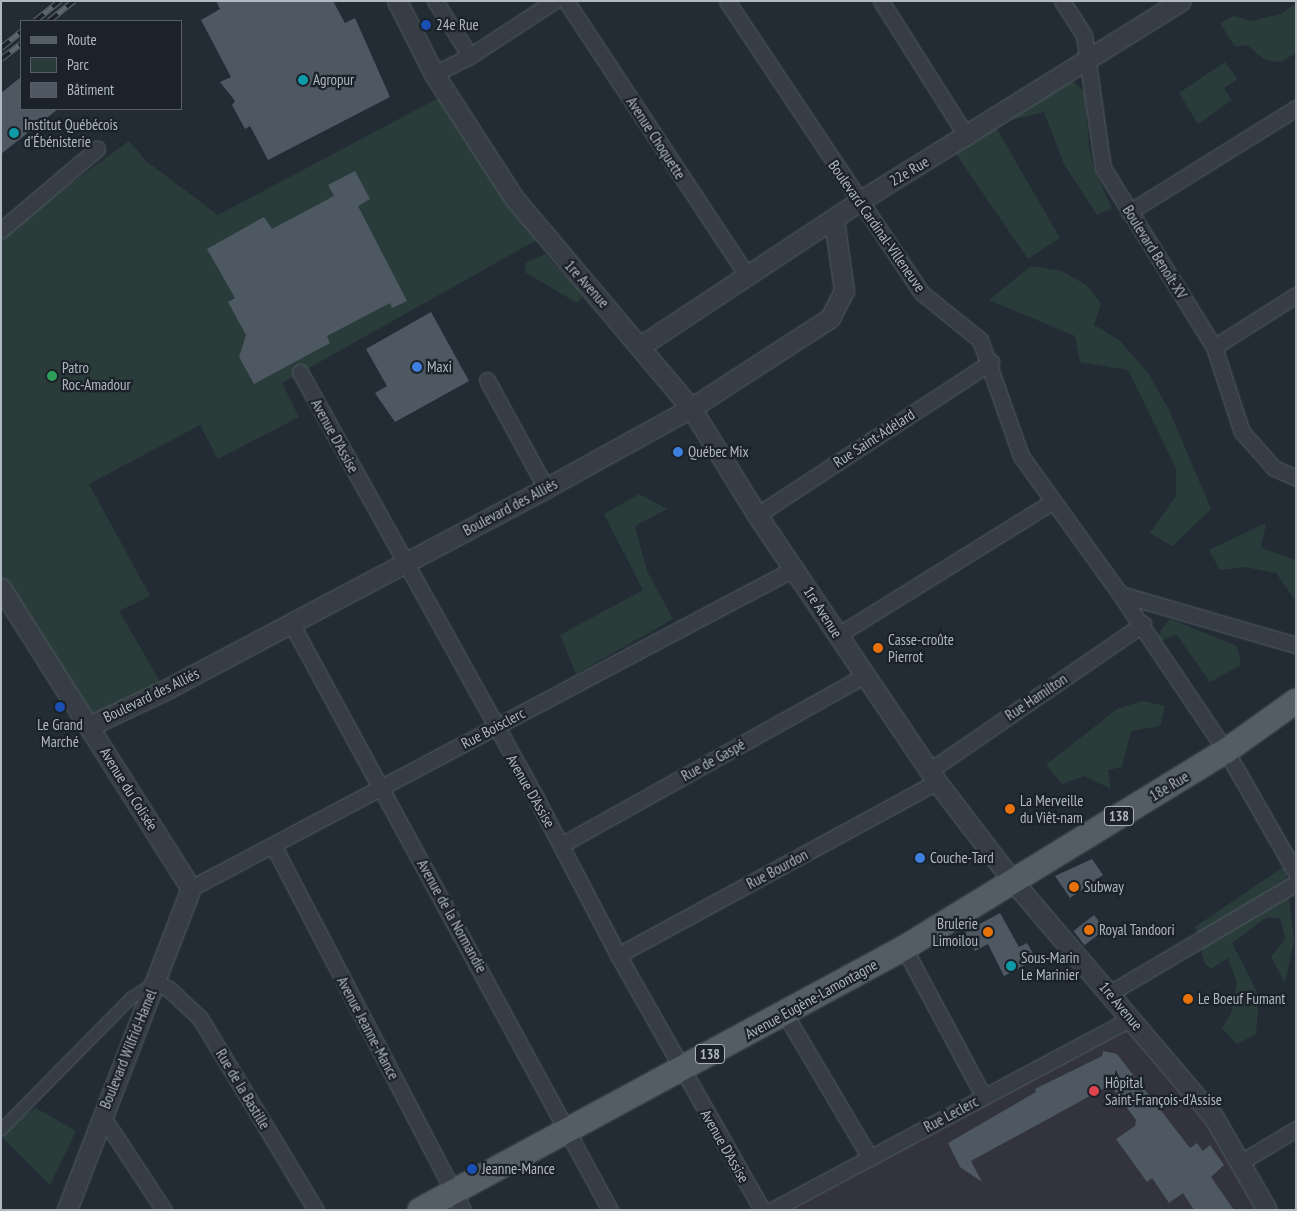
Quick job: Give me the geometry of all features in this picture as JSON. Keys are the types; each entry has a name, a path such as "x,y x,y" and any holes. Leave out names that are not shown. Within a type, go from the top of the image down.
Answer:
{"main road":[{"name":"18e Rue","path":"1012,880 1226,751 1296,701"},
{"name":"Avenue Eugène-Lamontagne","path":"420,1210 458,1201 566,1131 904,948 1012,880"}],"street":[{"name":"1re Avenue","path":"397,1 434,74 514,198 642,346 691,408 757,514 933,776 1012,880 1213,1116 1267,1210"},
{"path":"436,1 470,56"},
{"path":"434,74 470,56 554,1"},
{"name":"Avenue Choquette","path":"566,1 746,274"},
{"name":"Boulevard Cardinal-Villeneuve","path":"727,1 858,202 922,293 980,340 991,362 1021,456 1143,624 1226,751"},
{"path":"881,1 966,136"},
{"name":"Boulevard Benoît-XV","path":"1062,1 1084,35 1103,168 1214,347 1242,432 1274,468 1296,478"},
{"name":"22e Rue","path":"642,346 746,274 834,220 858,202 1181,1"},
{"path":"1129,212 1296,108"},
{"path":"1,230 97,148"},
{"name":"Boulevard des Alliés","path":"89,726 165,690 546,488 691,408 830,318 844,291 834,220"},
{"path":"1214,347 1296,295"},
{"name":"Rue Saint-Adélard","path":"757,514 991,362"},
{"name":"Avenue D'Assise","path":"300,372 407,562 494,728 561,845 618,955 762,1210"},
{"path":"487,380 546,488"},
{"path":"838,635 1053,501"},
{"name":"Rue Boisclerc","path":"191,888 795,568"},
{"name":"Avenue du Colisée","path":"1,588 191,888"},
{"path":"1120,594 1296,645"},
{"name":"Avenue de la Normandie","path":"291,623 380,788 457,922 566,1131 610,1210"},
{"name":"Rue Hamilton","path":"933,776 1143,624"},
{"name":"Rue de Gaspé","path":"561,845 864,675"},
{"path":"1226,751 1296,873"},
{"name":"Rue Bourdon","path":"618,955 933,776"},
{"name":"Avenue Jeanne-Mance","path":"273,845 458,1201"},
{"path":"1110,993 1296,883"},
{"name":"Boulevard Wilfrid-Hamel","path":"67,1210 191,888"},
{"path":"904,948 984,1097"},
{"path":"1,1128 130,998 155,982"},
{"name":"Rue de la Bastille","path":"155,982 169,989 200,1018 316,1210"},
{"path":"785,1014 870,1158"},
{"name":"Rue Leclerc","path":"772,1210 1130,1019"},
{"path":"102,1116 164,1210"},
{"path":"1241,1162 1296,1129"}],"shaded area":[{"name":"Hôpital Saint-François-d'Assise","path":"1130,1019 1173,1066 1267,1210 772,1210"}],"green space":[{"path":"1296,3 1296,53 1280,62 1265,60 1247,45 1235,47 1220,23 1234,16 1251,21 1281,14"},
{"path":"1225,62 1237,79 1224,88 1232,100 1198,124 1179,93"},
{"path":"1074,82 1085,93 1089,149 1095,172 1112,208 1097,215 1064,164 1044,112 1011,120 1009,110 1059,84"},
{"path":"446,94 544,236 282,383 299,417 218,459 200,425 89,484 150,596 119,611 165,690 89,726 1,592 1,235 129,141 146,161 218,215"},
{"path":"994,124 1060,238 1028,259 954,151"},
{"path":"545,254 578,289 582,297 577,303 525,272 526,263"},
{"path":"1031,266 1062,271 1086,285 1101,303 1094,325 1119,340 1148,373 1168,408 1211,509 1172,546 1150,533 1176,496 1176,468 1128,370 1080,362 1075,336 989,300"},
{"path":"639,494 667,509 635,526 647,571 673,619 576,674 560,635 643,590 604,514"},
{"path":"1266,523 1261,548 1296,560 1296,601 1276,573 1245,567 1220,570 1209,550"},
{"path":"1170,619 1237,646 1241,665 1210,682 1176,634 1158,642 1160,631"},
{"path":"1142,701 1165,706 1160,726 1131,731 1122,767 1108,770 1111,789 1085,776 1062,784 1046,765 1117,709"},
{"path":"1285,866 1294,940 1285,983 1271,957 1285,939 1281,919 1267,917 1232,943 1259,996 1256,1034 1237,1044 1222,1028 1231,1014 1237,982 1228,958 1211,969 1205,964 1195,927"},
{"path":"36,1108 76,1131 50,1185 2,1137 23,1116"}],"building":[{"name":"Agropur","path":"216,1 333,1 345,23 355,18 390,97 268,160 250,126 245,129 232,105 235,101 220,82 231,77 201,20 220,9"},
{"name":"Institut Québécois d'Ébénisterie","path":"20,78 20,110 57,110 1,154 1,93"},
{"path":"355,171 370,199 358,206 407,301 392,308 390,303 327,336 330,343 254,384 239,357 246,335 228,302 235,298 207,249 264,217 272,229 334,196 328,185"},
{"name":"Maxi","path":"431,312 469,381 395,422 375,393 387,386 366,349"},
{"name":"Subway","path":"1092,859 1103,875 1070,898 1055,876"},
{"path":"1000,913 1019,947 1027,943 1036,959 1004,976 988,944 975,951 965,932"},
{"name":"Royal Tandoori","path":"1094,915 1105,929 1085,945 1074,931"},
{"name":"Hôpital Saint-François-d'Assise","path":"1103,1051 1117,1054 1190,1148 1197,1143 1203,1151 1210,1145 1224,1165 1211,1177 1234,1210 1194,1210 1183,1193 1169,1203 1152,1178 1147,1182 1116,1139 1135,1126 1136,1120 1110,1085 971,1161 982,1182 960,1167 948,1143 1036,1092 1035,1089 1102,1056"}],"railway":[{"path":"36,20 60,1"},
{"path":"50,20 74,1"},
{"path":"1,48 20,33"},
{"path":"1,59 20,45"}],"place":[{"name":"24e Rue","path":"426,25"},
{"name":"Agropur","path":"303,80"},
{"name":"Institut Québécois d'Ébénisterie","path":"14,133"},
{"name":"Maxi","path":"417,367"},
{"name":"Patro Roc-Amadour","path":"52,376"},
{"name":"Québec Mix","path":"678,452"},
{"name":"Casse-croûte Pierrot","path":"878,648"},
{"name":"Le Grand Marché","path":"60,707"},
{"name":"La Merveille du Viêt-nam","path":"1010,809"},
{"name":"Couche-Tard","path":"920,858"},
{"name":"Subway","path":"1074,887"},
{"name":"Royal Tandoori","path":"1089,930"},
{"name":"Brulerie Limoilou","path":"988,932"},
{"name":"Sous-Marin Le Marinier","path":"1011,966"},
{"name":"Le Boeuf Fumant","path":"1188,999"},
{"name":"Hôpital Saint-François-d'Assise","path":"1094,1091"},
{"name":"Jeanne-Mance","path":"472,1169"}]}
